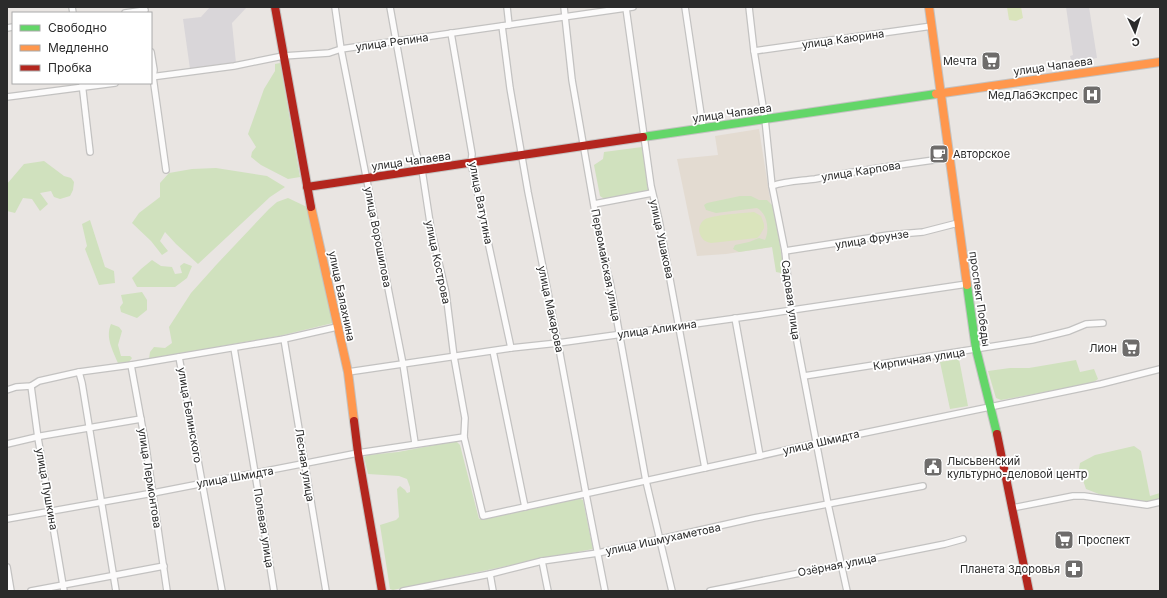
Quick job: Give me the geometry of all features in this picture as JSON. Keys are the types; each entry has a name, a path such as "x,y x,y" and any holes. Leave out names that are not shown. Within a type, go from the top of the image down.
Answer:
{"street":[{"name":"улица Балахнина","path":"274,7 307,187 348,372 358,453 382,591"},
{"name":"улица Ворошилова","path":"335,7 341,49 403,364 415,444"},
{"name":"улица Кострова","path":"390,7 416,152 422,170 431,229 446,292 454,356 465,418 464,437 483,516"},
{"path":"507,7 509,25"},
{"name":"Первомайская улица","path":"564,7 572,80 594,204 646,481 672,591"},
{"name":"улица Репина","path":"152,77 234,66 283,56 329,53 341,49 565,18 633,7"},
{"path":"685,7 703,128"},
{"name":"Садовая улица","path":"749,7 754,51 765,119 772,186 784,251 791,310 828,504 847,591"},
{"name":"проспект Победы","path":"929,7 976,350 990,407 1029,591"},
{"name":"улица Ушакова","path":"626,8 652,193 659,220 705,468"},
{"path":"132,12 145,10"},
{"name":"улица Макарова","path":"502,26 521,156 605,591"},
{"name":"улица Каюрина","path":"754,51 932,26"},
{"name":"улица Ватутина","path":"451,33 472,154 471,163 511,348"},
{"path":"152,58 154,70 152,77 166,170"},
{"name":"улица Чапаева","path":"307,187 1160,62"},
{"path":"7,97 82,85 98,84"},
{"path":"82,85 90,152"},
{"name":"улица Карпова","path":"772,186 782,182 812,179 865,169 950,158"},
{"path":"594,204 652,193"},
{"name":"улица Фрунзе","path":"784,251 888,235 923,232 958,223"},
{"name":"улица Аликина","path":"348,372 511,348 619,335 966,284"},
{"path":"735,318 760,456"},
{"name":"Кирпичная улица","path":"804,376 976,350 1032,340 1069,331 1086,324 1103,323"},
{"path":"7,390 16,387 31,386 39,381 79,372 234,348 337,327"},
{"name":"Лесная улица","path":"284,339 326,591"},
{"name":"Полевая улица","path":"234,348 274,591"},
{"path":"493,351 525,507"},
{"name":"улица Белинского","path":"180,357 222,591"},
{"name":"улица Лермонтова","path":"131,365 153,493 167,591"},
{"name":"улица Шмидта","path":"483,516 816,443 1095,385 1160,369"},
{"path":"79,372 116,591"},
{"name":"улица Пушкина","path":"31,386 38,438 64,588"},
{"path":"7,444 141,419"},
{"name":"улица Шмидта","path":"7,519 153,493 358,453 464,437"},
{"name":"улица Ишмухаметова","path":"403,591 490,574 542,561 598,553 754,518 923,486"},
{"path":"1012,508 1072,496 1084,496 1147,505 1160,502"},
{"name":"Озёрная улица","path":"710,591 945,544 963,539"},
{"path":"542,561 548,591"},
{"path":"31,591 64,588 164,566"},
{"path":"7,567 11,591"},
{"path":"490,574 493,591"},
{"path":"438,584 439,591"}],"shaded area":[{"path":"210,7 247,7 232,23 236,63 190,69 183,19 201,17"},
{"path":"1066,7 1089,7 1097,58 1091,59 1090,61 1072,63 1070,56 1073,55"},
{"path":"759,129 777,243 772,247 726,254 697,256 677,159 718,155 715,136"}],"green space":[{"path":"1007,7 1021,7 1023,18 1016,21 1009,20"},
{"path":"280,63 300,177 288,179 261,165 251,157 252,152 256,147 248,134 264,89 275,71 275,64"},
{"path":"642,147 649,192 606,200 600,196 594,165 603,159 604,152"},
{"path":"44,161 64,176 71,178 74,182 73,190 70,196 60,199 54,197 51,191 40,193 48,204 40,211 32,199 23,198 15,213 7,211 7,184 24,164"},
{"path":"216,168 267,176 285,187 270,197 198,264 165,232 160,241 168,251 162,255 151,241 132,223 139,213 160,197 160,183 169,173 192,169"},
{"path":"740,196 751,196 759,200 767,200 774,207 784,271 781,273 776,272 772,247 739,252 733,249 735,245 759,238 765,240 767,236 767,222 760,210 757,208 716,213 706,210 704,205 707,203"},
{"path":"288,198 307,207 333,323 279,336 149,359 150,352 154,347 165,348 172,343 169,327 191,293 269,209 277,202"},
{"path":"754,212 761,216 764,224 764,228 757,238 711,243 704,240 699,232 700,226 707,218 728,214"},
{"path":"90,220 105,267 114,271 115,283 99,285 85,249 87,246 82,224"},
{"path":"152,260 161,266 172,267 175,274 182,273 180,266 184,263 192,266 187,278 175,287 137,287 132,278"},
{"path":"142,292 147,300 147,310 137,318 121,312 120,307 123,303 121,295"},
{"path":"111,324 119,327 122,331 118,345 121,356 130,356 132,358 129,362 118,363 109,339 109,329"},
{"path":"959,359 968,406 950,409 940,362"},
{"path":"1076,360 1080,372 1094,369 1098,379 1091,384 1001,400 996,398 988,371 1010,368 1029,368"},
{"path":"456,441 460,445 479,519 578,498 583,500 593,549 393,590 390,589 380,525 396,520 399,517 397,489 400,486 407,493 410,492 410,487 407,479 399,476 368,474 364,457 368,455 398,452"},
{"path":"1134,446 1141,451 1150,496 1160,493 1160,499 1148,502 1109,498 1086,489 1079,469 1080,463 1095,455"}],"traffic: fast":[{"path":"643,137 936,94"},
{"path":"967,285 976,349 997,434"}],"traffic: slow":[{"path":"929,7 967,285"},
{"path":"936,94 1160,62"},
{"path":"311,207 348,372 354,421"}],"traffic: jam":[{"path":"275,7 311,207"},
{"path":"307,187 643,137"},
{"path":"354,421 358,453 382,591"},
{"path":"997,434 1029,591"}],"place":[{"name":"Мечта","path":"991,61"},
{"name":"МедЛабЭкспрес","path":"1092,95"},
{"name":"Авторское","path":"939,154"},
{"name":"Лион","path":"1131,348"},
{"name":"Лысьвенский культурно-деловой центр","path":"933,467"},
{"name":"Проспект","path":"1064,540"},
{"name":"Планета Здоровья","path":"1074,569"}]}
